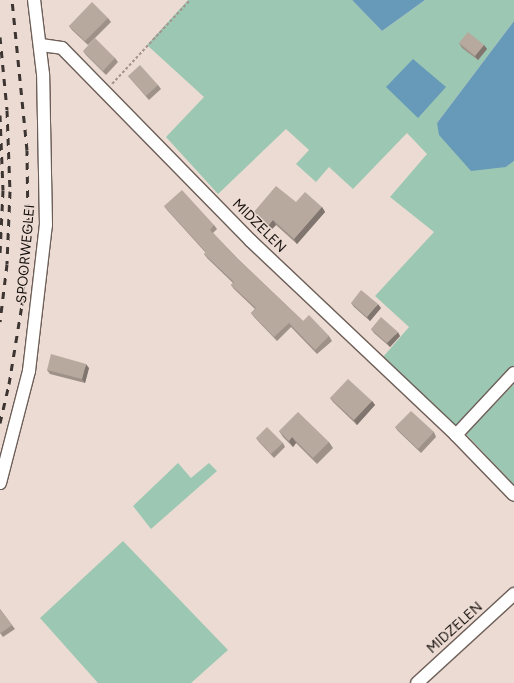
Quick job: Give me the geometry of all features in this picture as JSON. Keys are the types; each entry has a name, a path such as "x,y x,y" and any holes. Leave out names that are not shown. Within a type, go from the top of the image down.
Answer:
{"street":[{"name":"SPOORWEGLEI","path":"0,483 29,371 46,225 41,46 34,0"},
{"name":"MIDZELEN","path":"41,46 62,48 252,241 456,435 514,495"},
{"path":"456,435 514,373"},
{"name":"MIDZELEN","path":"417,683 514,594"}],"path":[{"path":"104,92 190,0"}],"green space":[{"path":"188,0 352,0 382,31 425,0 514,0 514,21 437,123 506,167 514,161 514,367 456,426 383,357 409,327 375,296 434,232 390,197 427,154 407,133 353,189 329,167 316,182 296,164 309,150 286,129 218,194 166,137 204,97 147,45"},
{"path":"514,384 514,485 466,434"},
{"path":"178,463 191,478 209,463 217,471 151,529 133,506"},
{"path":"123,541 228,650 191,683 98,683 40,618"}],"water":[{"path":"352,0 425,0 382,31"},
{"path":"514,21 514,161 506,167 471,171 439,135 437,123"},
{"path":"413,59 446,87 418,118 386,87"}],"building":[{"path":"92,2 108,18 85,41 69,26"},
{"path":"468,32 484,45 475,56 459,43"},
{"path":"95,38 115,58 103,71 83,51"},
{"path":"140,65 158,85 146,96 128,76"},
{"path":"276,186 296,202 305,192 322,207 294,239 273,220 268,226 253,213"},
{"path":"182,190 214,225 210,230 238,259 303,321 309,315 329,336 315,350 289,323 274,337 251,313 256,308 231,285 234,282 204,254 206,252 164,206"},
{"path":"361,290 378,304 367,317 351,303"},
{"path":"381,317 398,332 387,343 371,329"},
{"path":"51,354 86,364 82,379 47,370"},
{"path":"348,379 372,401 354,420 330,398"},
{"path":"411,411 434,432 418,449 395,427"},
{"path":"298,412 329,442 313,458 292,437 289,441 279,431"},
{"path":"267,427 283,443 271,454 256,438"},
{"path":"0,609 12,625 1,633 0,632"}],"railway":[{"path":"0,423 9,384 22,305 28,225 27,150 12,0"},
{"path":"0,37 7,110 10,191 7,264 0,322"},
{"path":"0,115 3,190 0,254"}]}
